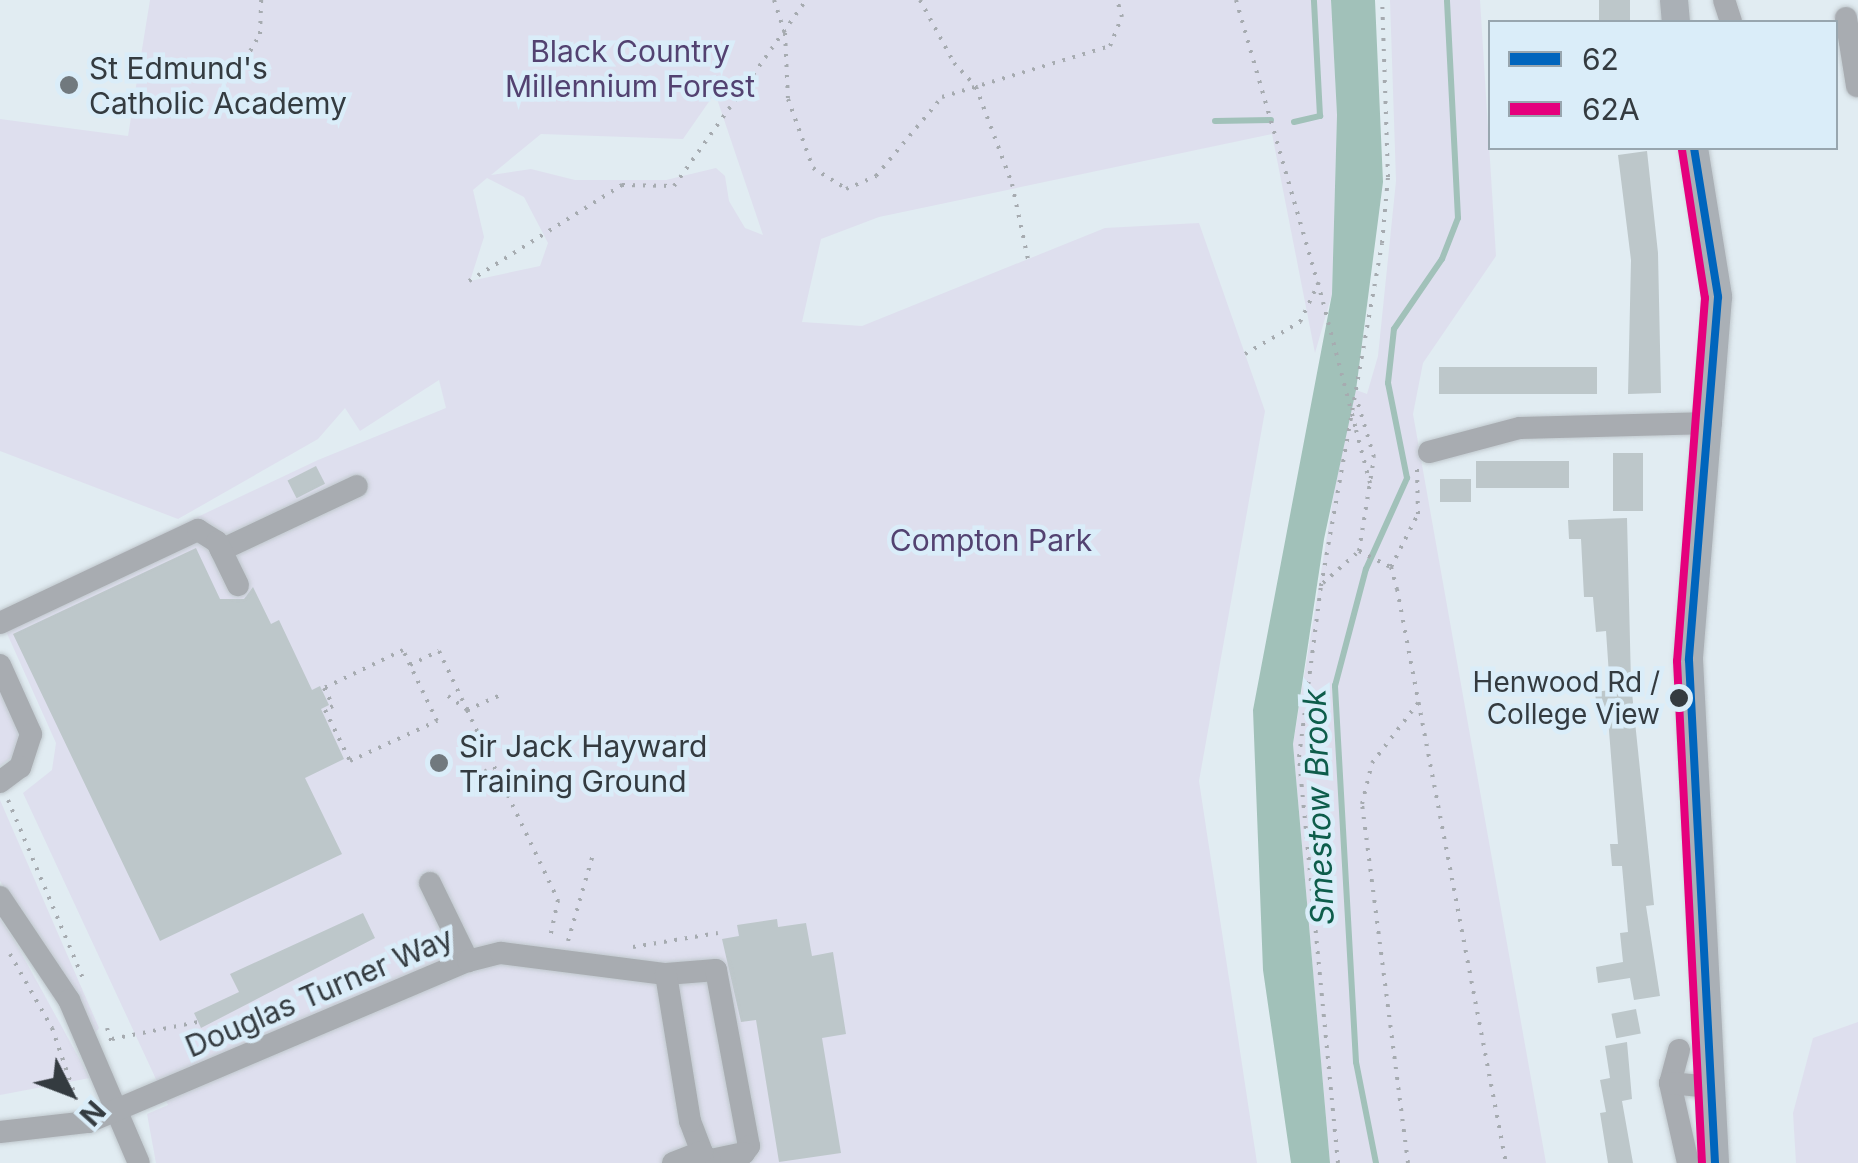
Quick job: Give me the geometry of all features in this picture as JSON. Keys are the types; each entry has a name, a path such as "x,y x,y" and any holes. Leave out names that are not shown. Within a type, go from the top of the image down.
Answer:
{"main road":[{"path":"1694,150 1718,297 1689,660 1715,1163"}],"street":[{"path":"1846,18 1842,46 1857,86"},
{"path":"1429,452 1520,428 1711,422"},
{"path":"221,550 357,486"},
{"path":"0,623 198,530 210,534 238,585"},
{"path":"0,665 31,734 20,767 0,782"},
{"path":"430,883 468,961"},
{"path":"0,897 102,1044 117,1106 138,1163"},
{"name":"Douglas Turner Way","path":"0,1132 88,1122 117,1106 468,961 513,954 666,974 710,968 719,975 749,1146 744,1153 710,1160 685,1159"},
{"path":"666,974 690,1121 685,1159"},
{"path":"1679,1050 1670,1082 1688,1163"},
{"path":"1670,1082 1711,1086"}],"path":[{"path":"245,60 260,34 261,0"},
{"path":"774,0 785,34 788,98 812,168 846,189 876,176 942,97 1110,46 1122,18 1117,0"},
{"path":"469,281 622,185 674,186 806,0"},
{"path":"920,0 954,63 976,87 1012,184 1028,259"},
{"path":"1236,0 1318,282 1371,486"},
{"path":"1338,1163 1299,757 1321,586 1358,400 1388,177 1382,0"},
{"path":"1245,354 1300,322 1318,282"},
{"path":"1321,586 1359,551 1371,486 1371,437 1358,400"},
{"path":"1429,452 1414,473 1418,514 1391,566 1506,1163"},
{"path":"1359,551 1391,566"},
{"path":"403,650 410,665 437,721 350,761 325,710 333,706 324,688 403,650"},
{"path":"410,665 438,652 468,710 558,900 548,948"},
{"path":"468,710 501,695"},
{"path":"448,696 468,710"},
{"path":"1408,1163 1362,804 1372,763 1419,702"},
{"path":"484,770 505,789"},
{"path":"12,808 90,992"},
{"path":"564,950 594,852"},
{"path":"628,948 718,933"},
{"path":"3,942 52,1028 79,1109"},
{"path":"98,1010 107,1028 102,1044"},
{"path":"102,1044 198,1022"}],"green space":[{"path":"150,0 1331,0 1337,115 1332,294 1315,353 1272,134 879,217 821,239 802,322 862,326 1105,228 1199,223 1265,411 1199,781 1257,1163 156,1163 147,1114 168,1105 23,793 52,770 56,743 5,629 68,599 60,582 318,460 446,408 439,380 360,431 345,408 318,439 178,519 0,451 0,119 128,136","holes":["715,93 763,235 745,228 729,201 725,176 716,168 666,180 575,180 531,169 491,175 541,134 683,139","487,178 524,197 548,243 540,266 470,281 484,237 473,190"]},
{"path":"1390,0 1480,0 1496,256 1423,363 1413,414 1546,1163 1330,1163 1293,744 1341,450 1356,390 1367,394 1378,356 1396,181"},
{"path":"0,686 20,736 13,756 0,766"},
{"path":"0,800 99,1028 93,1036 0,881"},
{"path":"0,919 13,938 90,1078 0,1095"},
{"path":"1858,1022 1858,1163 1796,1163 1793,1113 1813,1038"}],"shaded area":[{"path":"1331,0 1375,0 1383,182 1356,390 1324,539 1293,744 1330,1163 1291,1163 1263,970 1253,710 1332,294 1337,115"}],"building":[{"path":"1599,0 1630,0 1630,20 1599,20"},
{"path":"1647,151 1658,253 1661,393 1628,394 1631,260 1618,155"},
{"path":"1439,367 1597,367 1597,394 1439,394"},
{"path":"1613,453 1643,453 1643,511 1613,511"},
{"path":"1476,461 1569,461 1569,488 1476,488"},
{"path":"316,466 325,484 297,498 287,481"},
{"path":"1440,479 1471,479 1471,502 1440,502"},
{"path":"1627,518 1631,683 1654,905 1646,906 1660,996 1634,1000 1630,978 1598,983 1596,967 1623,962 1620,933 1628,932 1622,866 1612,866 1610,844 1618,844 1608,718 1598,719 1595,692 1610,690 1606,631 1596,632 1593,597 1584,597 1581,539 1569,539 1568,520"},
{"path":"196,548 220,599 244,599 253,587 271,624 279,620 312,690 320,686 329,705 321,709 344,759 305,778 342,854 160,941 13,634"},
{"path":"363,913 375,938 201,1028 194,1013 239,992 230,974"},
{"path":"777,919 778,927 806,923 812,956 833,952 846,1034 822,1038 841,1153 779,1162 756,1020 741,1022 722,939 739,936 737,925"},
{"path":"1636,1009 1641,1034 1616,1038 1611,1014"},
{"path":"1627,1042 1632,1099 1622,1101 1633,1163 1608,1163 1600,1113 1606,1112 1600,1080 1610,1078 1605,1046"}],"waterway":[{"path":"1294,122 1320,116 1314,0"},
{"name":"Smestow Brook","path":"1376,1163 1356,1062 1335,686 1366,569 1407,478 1388,383 1394,329 1442,259 1458,218 1447,0"},
{"path":"1215,121 1271,120"}],"transit line":[{"name":"62A","path":"1682,150 1705,298 1677,661 1702,1163"},
{"name":"62","path":"1694,150 1718,297 1689,660 1715,1163"}],"place":[{"name":"St Edmund's Catholic Academy","path":"69,85"},
{"name":"Henwood Rd / College View","path":"1679,698"},
{"name":"Sir Jack Hayward Training Ground","path":"439,763"}],"park label":[{"name":"Black Country Millennium Forest","path":"630,68"},
{"name":"Compton Park","path":"991,540"}]}
